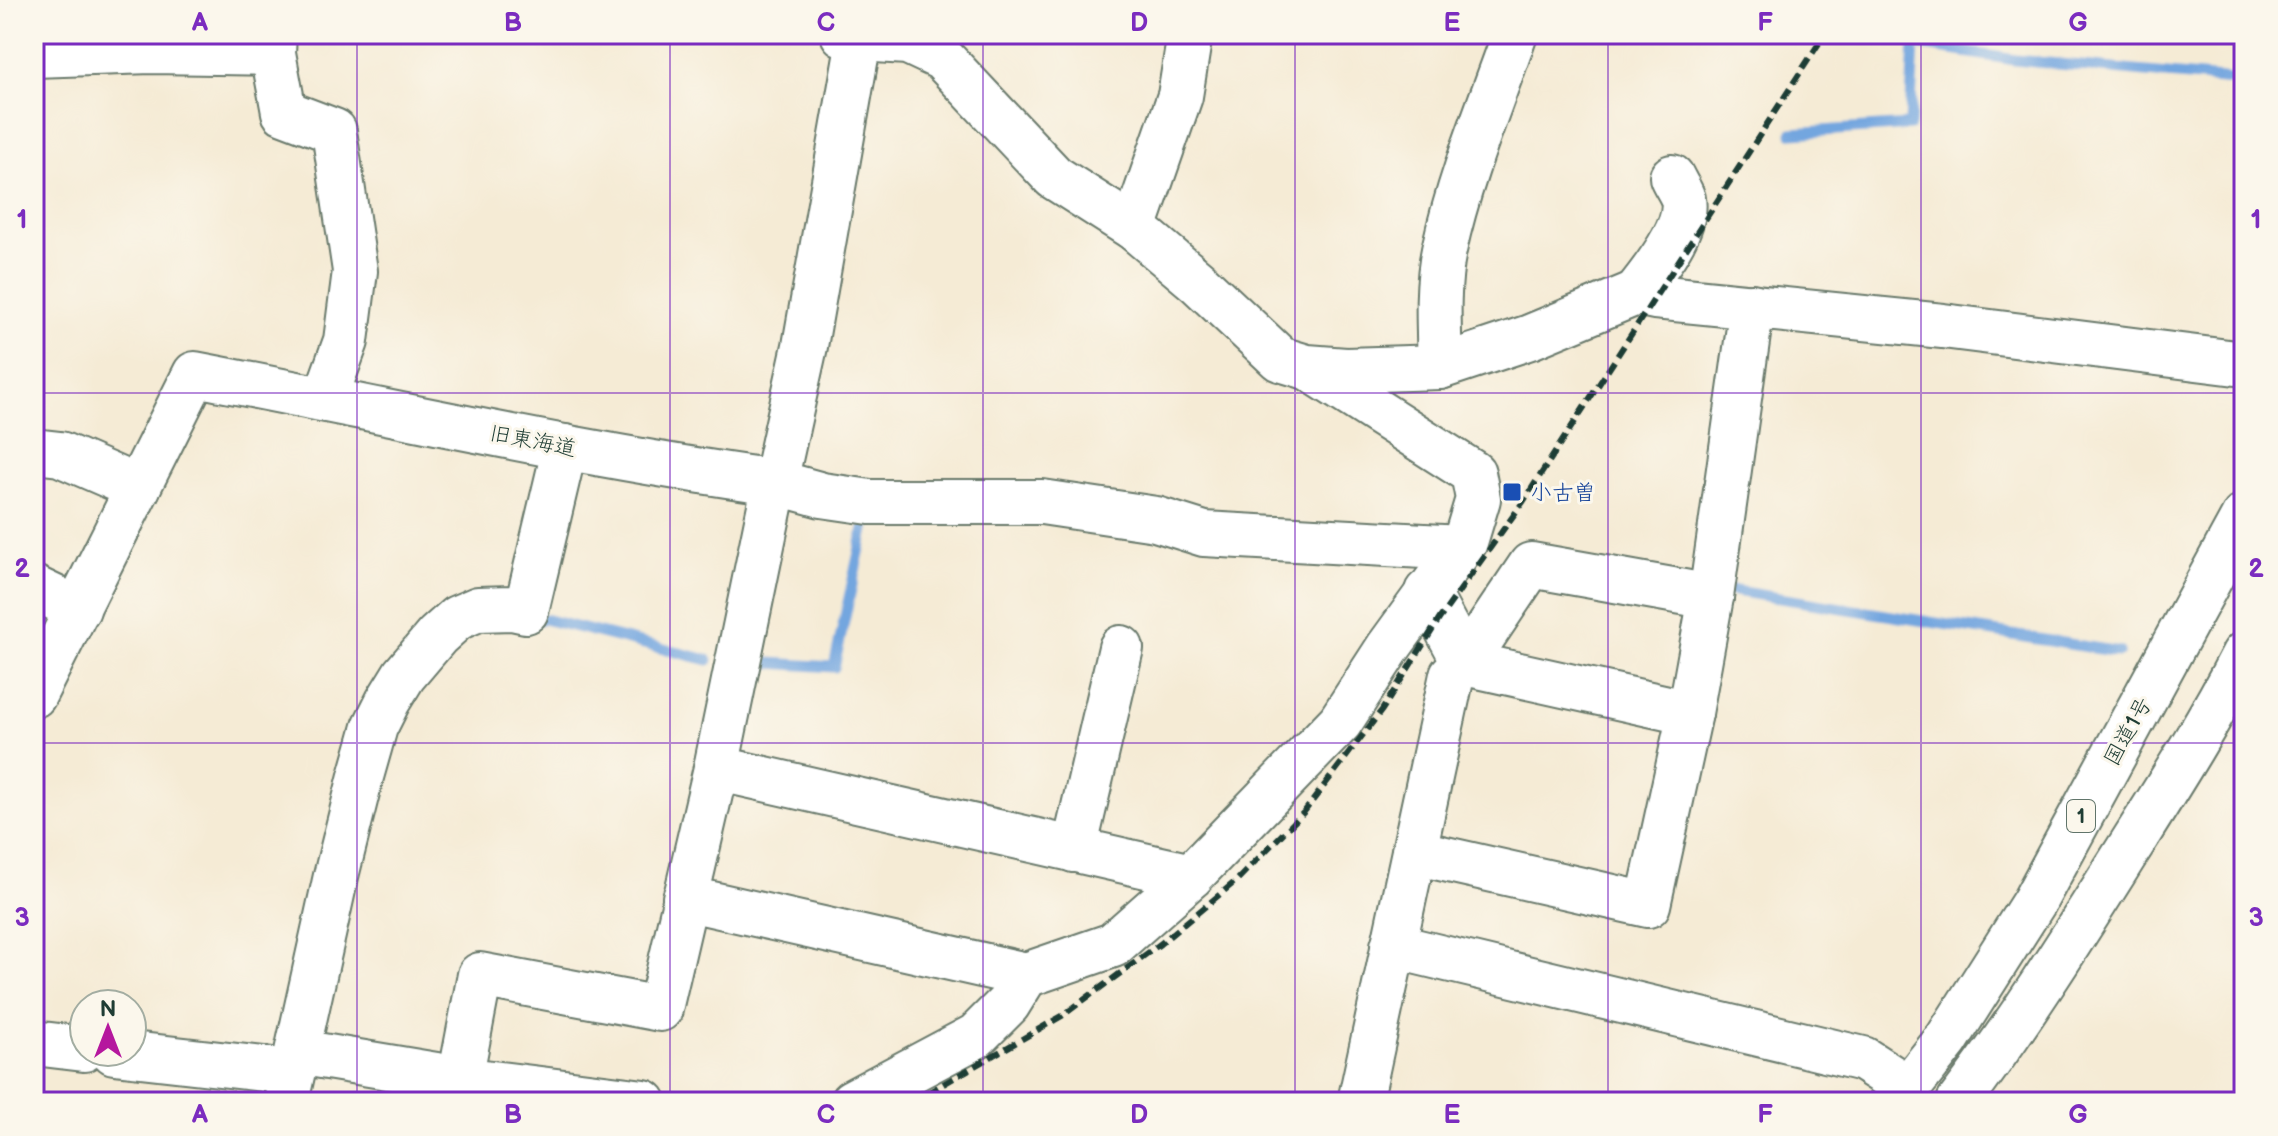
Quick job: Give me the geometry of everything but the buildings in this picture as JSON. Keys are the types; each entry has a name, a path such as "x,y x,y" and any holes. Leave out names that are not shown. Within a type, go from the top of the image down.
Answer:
{"main road":[{"path":"1134,228 1180,96 1190,34"},
{"path":"1440,367 1438,321 1443,253 1457,200 1515,34"},
{"path":"460,1079 480,975 660,1009 716,768 805,346 854,36 908,42 942,58 1054,177 1134,228 1198,282 1280,359 1307,367 1346,370 1440,367 1530,337 1636,293 1657,265 1680,225 1683,201 1672,177"},
{"path":"34,55 274,44 284,112 334,131 355,271 346,341 325,399"},
{"path":"1636,293 1943,326 2244,364"},
{"path":"1414,852 1648,905 1690,713 1711,597 1752,306"},
{"path":"685,898 1026,975 1113,945 1191,876 1340,722 1469,533 1478,499 1473,473 1307,367"},
{"name":"旧東海道","path":"34,695 195,374 565,447 706,473 775,482 822,495 870,502 1042,502 1156,519 1204,534 1461,548"},
{"path":"292,1076 336,876 375,727 404,675 457,618 478,609 512,608 526,611 565,447"},
{"path":"34,451 60,454 138,488"},
{"name":"国道1号","path":"1903,1095 1947,1039 2034,902 2244,516"},
{"path":"1360,1102 1452,675 1465,663 1531,565 1711,597"},
{"path":"34,588 78,609"},
{"path":"1427,592 1465,663 1690,713"},
{"path":"1074,850 1121,648"},
{"path":"1959,1102 1994,1057 2063,954 2210,719 2244,654"},
{"path":"716,768 1191,876"},
{"path":"1393,946 1863,1059 1903,1095"},
{"path":"852,1102 976,1036 1008,1004 1026,975"},
{"path":"34,1043 68,1047"},
{"path":"148,1057 292,1076 460,1079 644,1102"}],"waterway":[{"path":"1792,133 1910,125 1914,44 2015,60 2244,81"},
{"path":"768,663 834,667 868,511"},
{"path":"1729,590 2119,652"},
{"path":"533,621 544,619 708,660"}],"railway":[{"path":"912,1102 1062,1016 1160,944 1236,881 1304,812 1382,710 1440,618 1523,502 1825,34"}],"place":[{"name":"小古曽","path":"1512,492"}]}
